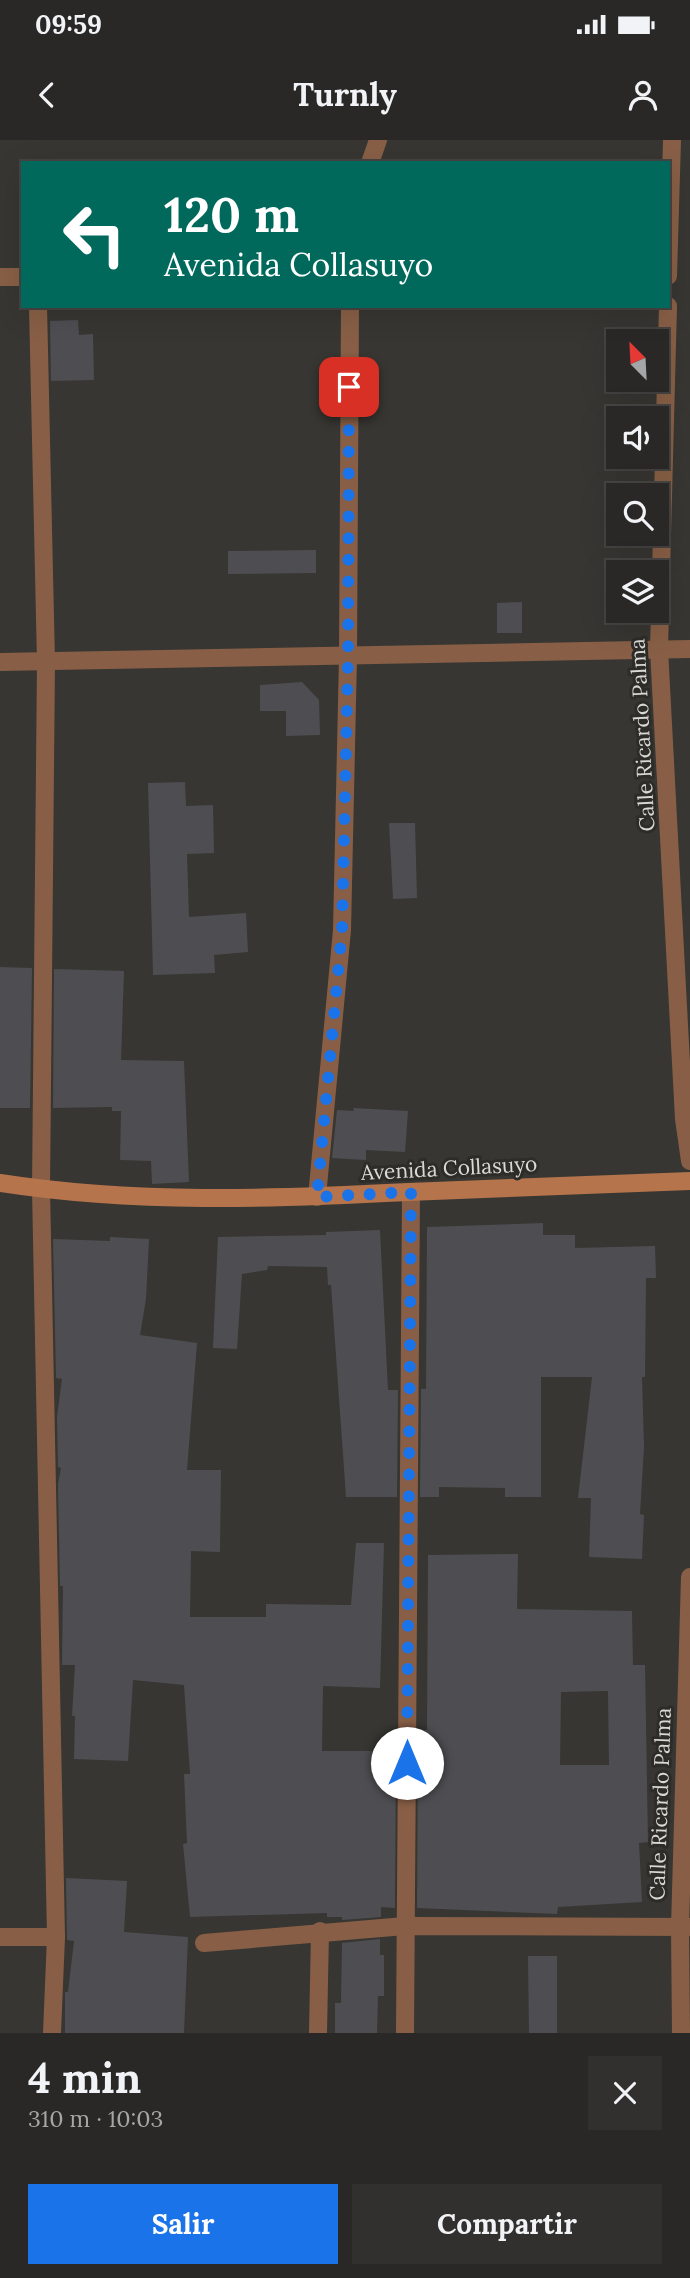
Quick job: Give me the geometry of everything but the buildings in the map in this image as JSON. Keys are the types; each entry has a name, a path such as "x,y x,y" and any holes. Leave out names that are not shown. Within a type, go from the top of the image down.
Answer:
{"street":[{"path":"371,161 377,140"},
{"path":"670,208 672,140"},
{"path":"0,276 21,277"},
{"path":"38,308 46,662 41,1189 56,1937 51,2033"},
{"path":"317,1197 342,930 348,657 350,308"},
{"name":"Calle Ricardo Palma","path":"668,308 659,649 684,1119 690,1161"},
{"path":"0,662 690,649"},
{"name":"Avenida Collasuyo","path":"0,1183 41,1189 196,1198 317,1197 690,1181"},
{"path":"405,2033 411,1192"},
{"name":"Calle Ricardo Palma","path":"681,2033 690,1577"},
{"path":"204,1943 320,1931 405,1926 685,1927"},
{"path":"318,2033 320,1931"},
{"path":"0,1937 56,1937"}],"route":[{"path":"349,387 348,657 342,930 317,1197 411,1192 407,1763"}]}
